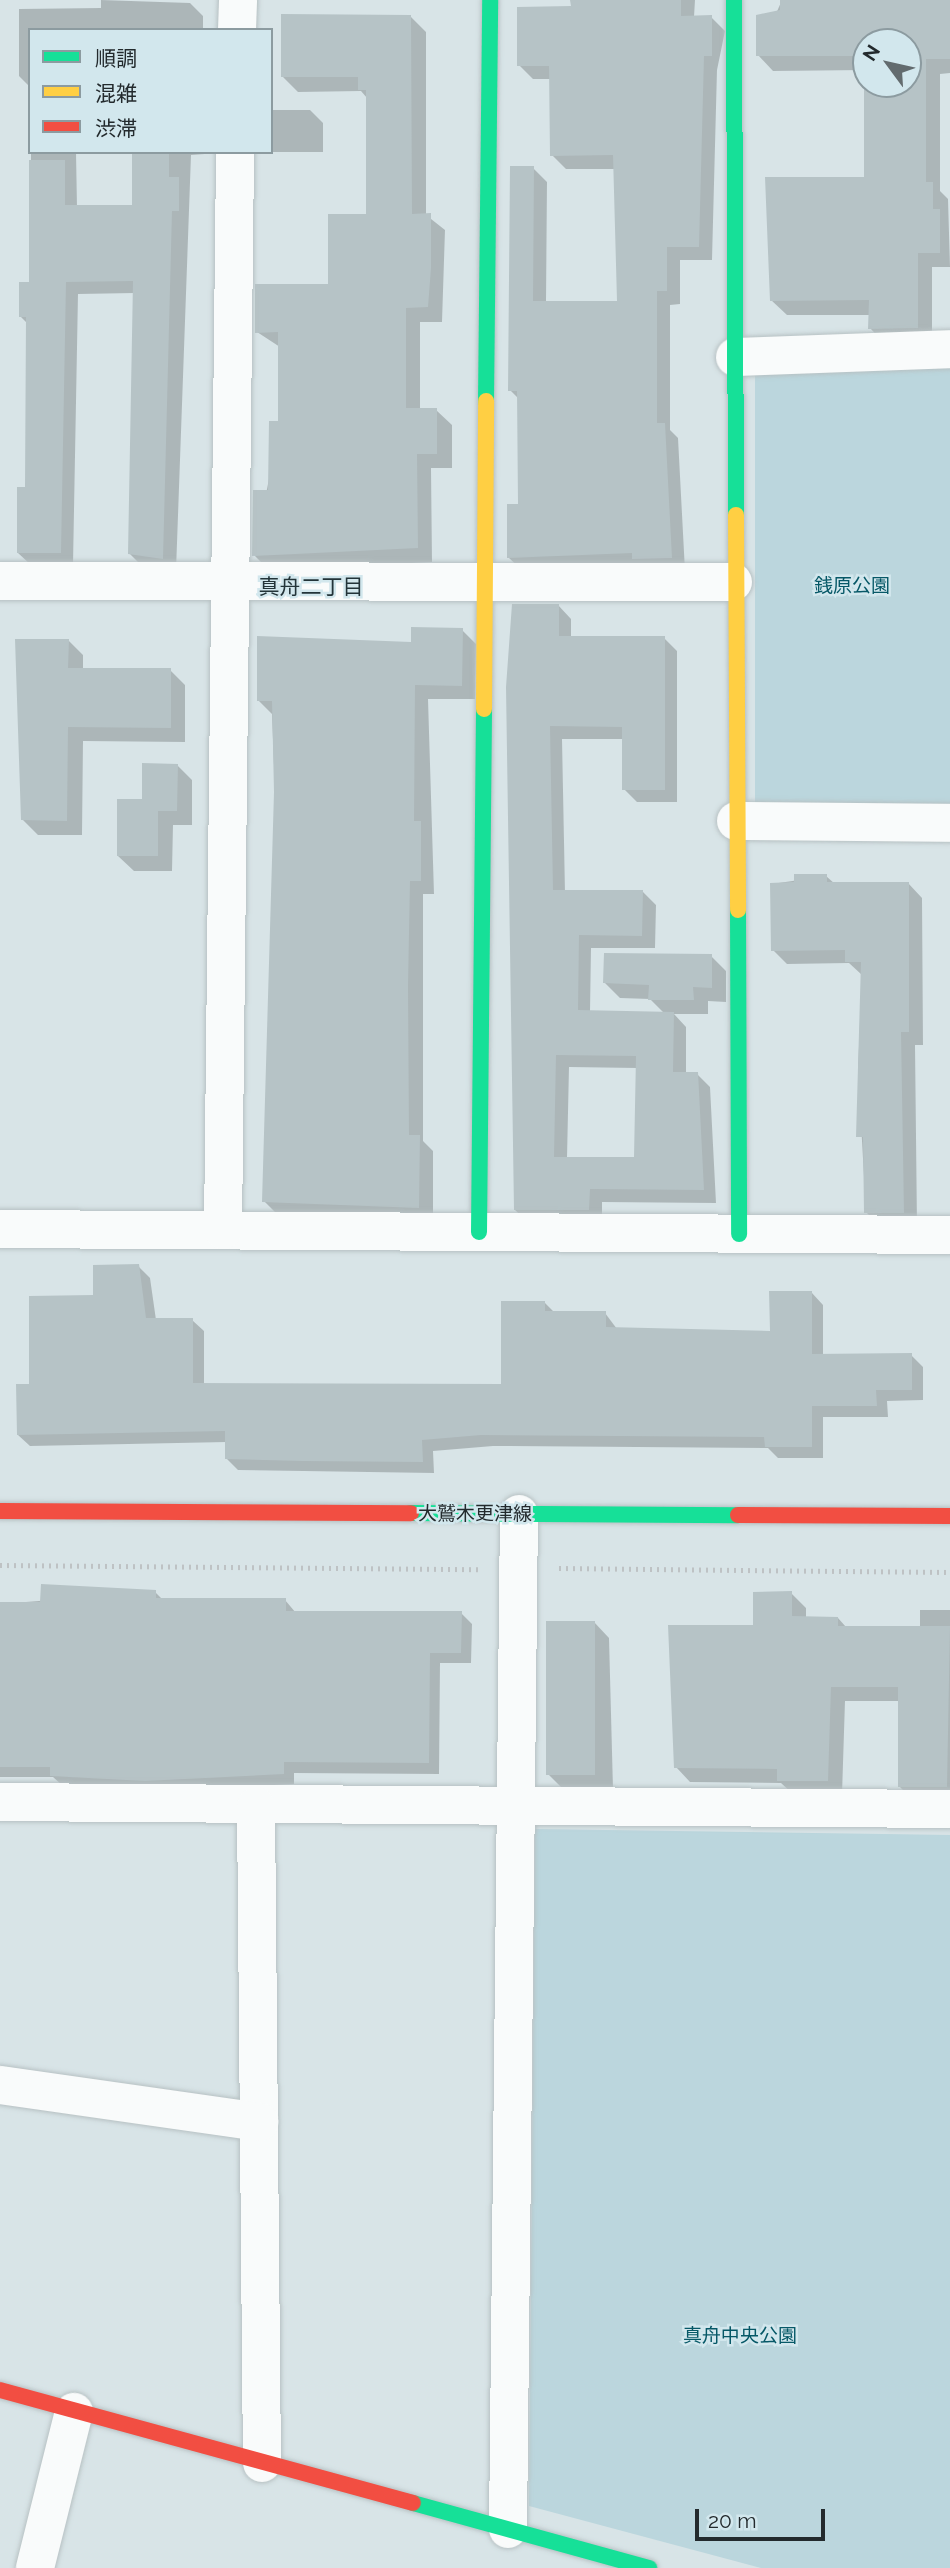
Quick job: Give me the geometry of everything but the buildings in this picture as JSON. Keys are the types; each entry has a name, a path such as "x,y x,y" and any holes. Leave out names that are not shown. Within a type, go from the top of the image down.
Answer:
{"street":[{"path":"237,28 238,0"},
{"path":"479,1232 490,0"},
{"path":"734,0 733,582 739,1234"},
{"path":"223,1230 226,582 235,154"},
{"path":"735,357 950,349"},
{"path":"0,581 733,582"},
{"path":"736,821 950,823"},
{"path":"0,1228 950,1236"},
{"name":"大鷲木更津線","path":"0,1511 950,1516"},
{"path":"508,2529 519,1514"},
{"path":"0,1802 256,1806 515,1802 950,1809"},
{"path":"256,1806 262,2463"},
{"path":"0,2085 259,2122"},
{"path":"0,2390 649,2568"},
{"path":"35,2568 74,2412"}],"path":[{"path":"0,1565 485,1569"},
{"path":"550,1574 554,1568 950,1572"}],"green space":[{"name":"銭原公園","path":"755,359 950,359 950,807 755,807"},
{"name":"真舟中央公園","path":"535,1829 950,1835 950,2568 761,2568 529,2506"}],"traffic: fast":[{"path":"486,401 490,0"},
{"path":"734,0 736,515"},
{"path":"479,1232 484,709"},
{"path":"738,910 739,1234"},
{"path":"411,1513 738,1515"},
{"path":"413,2503 649,2568"}],"traffic: slow":[{"path":"484,709 486,401"},
{"path":"736,515 738,910"}],"traffic: jam":[{"path":"0,1511 411,1513"},
{"path":"738,1515 950,1516"},
{"path":"0,2390 413,2503"}],"district":[{"name":"真舟二丁目","path":"311,587"}]}
